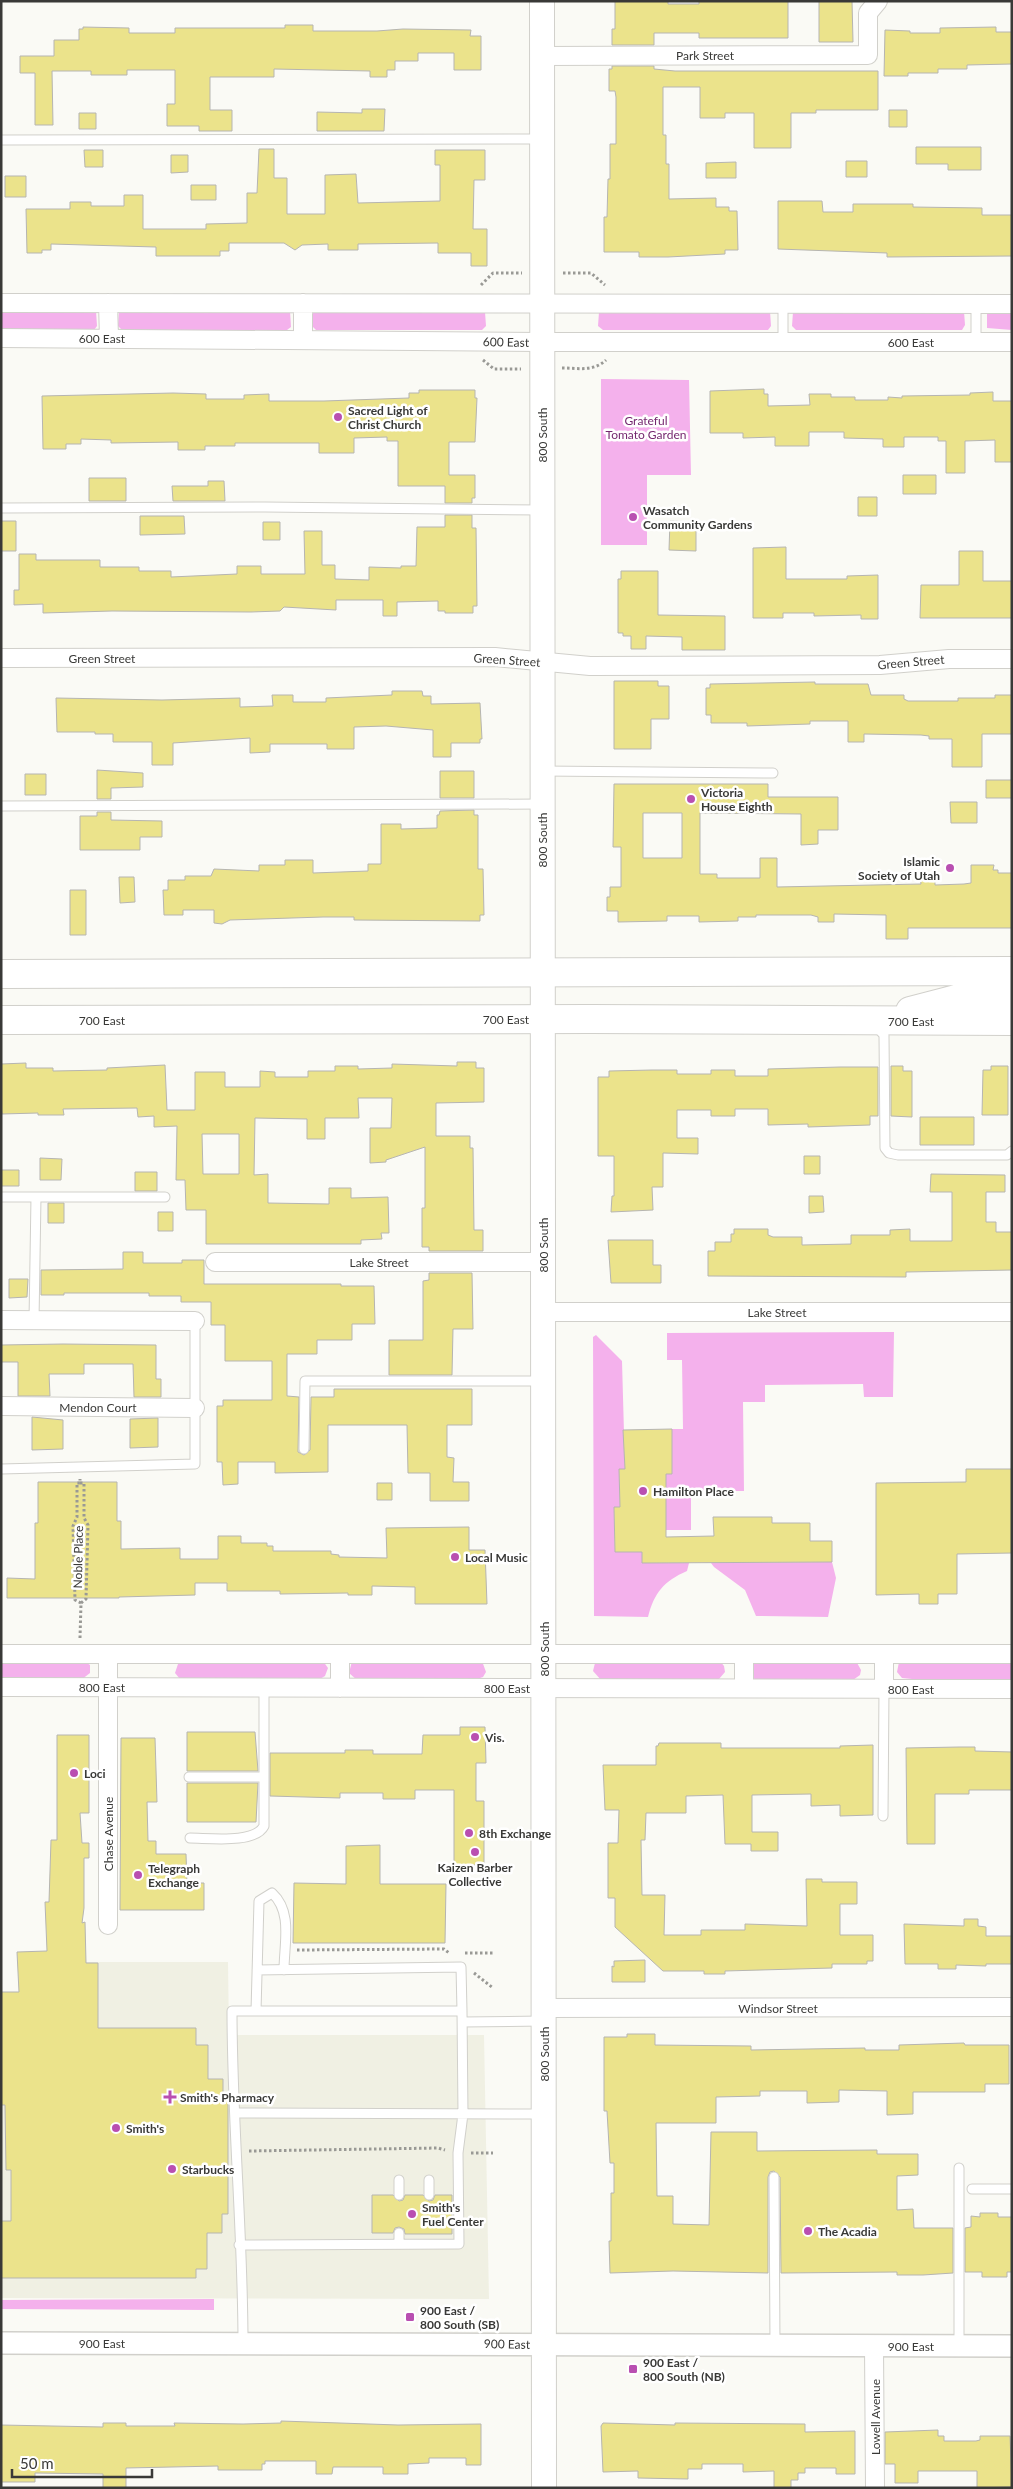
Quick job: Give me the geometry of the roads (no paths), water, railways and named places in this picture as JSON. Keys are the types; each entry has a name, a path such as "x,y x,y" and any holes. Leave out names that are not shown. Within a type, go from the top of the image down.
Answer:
{"main road":[{"name":"800 South","path":"542,1 544,2488"},
{"path":"1,974 1012,971"},
{"path":"870,1021 960,998 1012,996"},
{"name":"700 East","path":"1,1020 543,1019 1012,1021"}],"street":[{"name":"Park Street","path":"542,56 868,55 868,13 878,1"},
{"path":"878,1 889,1"},
{"path":"1,303 1012,304"},
{"path":"108,303 109,338"},
{"path":"302,303 302,340"},
{"name":"600 East","path":"1,338 542,342 1012,342"},
{"name":"Green Street","path":"1,658 495,658 590,666 860,665 949,659 1012,659"},
{"name":"Lake Street","path":"215,1262 543,1262"},
{"name":"Lake Street","path":"543,1312 1012,1312"},
{"path":"1,1320 195,1320"},
{"name":"Mendon Court","path":"1,1406 195,1408"},
{"path":"1,1654 1012,1654"},
{"name":"Chase Avenue","path":"108,1654 108,1925"},
{"path":"340,1654 340,1688"},
{"path":"744,1654 744,1688"},
{"path":"884,1654 884,1689"},
{"name":"800 East","path":"1,1687 1012,1689"},
{"name":"Windsor Street","path":"544,2015 1012,2007"},
{"name":"900 East","path":"1,2342 1012,2346"},
{"name":"Lowell Avenue","path":"874,2346 875,2488"}],"lane":[{"path":"1,140 542,140"},
{"path":"782,304 782,342"},
{"path":"976,304 976,342"},
{"path":"1,508 265,507 542,510"},
{"path":"542,771 773,774"},
{"path":"1,806 542,804"},
{"path":"870,1021 884,1034 885,1148 889,1153 898,1156 1007,1154 1012,1151"},
{"path":"1,1196 165,1197"},
{"path":"34,1320 36,1197"},
{"path":"1,1469 195,1464 195,1320"},
{"path":"304,1449 305,1381 543,1381"},
{"path":"190,1838 249,1837 257,1835 264,1826 264,1688"},
{"path":"883,1816 884,1689"},
{"path":"189,1778 264,1778"},
{"path":"256,2011 259,1901 272,1893 280,1900 286,1916 284,1970"},
{"path":"239,2245 459,2244 458,2153 463,2114 461,1967 257,1970"},
{"path":"243,2344 243,2294 239,2245 236,2113 232,2063 232,2011 462,2011"},
{"path":"462,2022 544,2015"},
{"path":"236,2113 544,2114"},
{"path":"959,2168 959,2346"},
{"path":"774,2177 775,2346"},
{"path":"399,2180 399,2195"},
{"path":"429,2180 429,2195"},
{"path":"972,2189 1012,2189"},
{"path":"399,2234 399,2244"},
{"path":"429,2234 429,2244"}],"place":[{"name":"Sacred Light of Christ Church","path":"338,417"},
{"name":"Wasatch Community Gardens","path":"633,517"},
{"name":"Victoria House Eighth","path":"691,799"},
{"name":"Islamic Society of Utah","path":"950,868"},
{"name":"Hamilton Place","path":"643,1491"},
{"name":"Local Music","path":"455,1557"},
{"name":"Vis.","path":"475,1737"},
{"name":"Loci","path":"74,1773"},
{"name":"8th Exchange","path":"469,1833"},
{"name":"Kaizen Barber Collective","path":"475,1852"},
{"name":"Telegraph Exchange","path":"138,1875"},
{"name":"Smith's Pharmacy","path":"170,2097"},
{"name":"Smith's","path":"116,2128"},
{"name":"Starbucks","path":"172,2169"},
{"name":"Smith's Fuel Center","path":"412,2214"},
{"name":"The Acadia","path":"808,2231"},
{"name":"900 East / 800 South (SB)","path":"410,2317"},
{"name":"900 East / 800 South (NB)","path":"633,2369"}],"park label":[{"name":"Grateful Tomato Garden","path":"646,427"}]}
